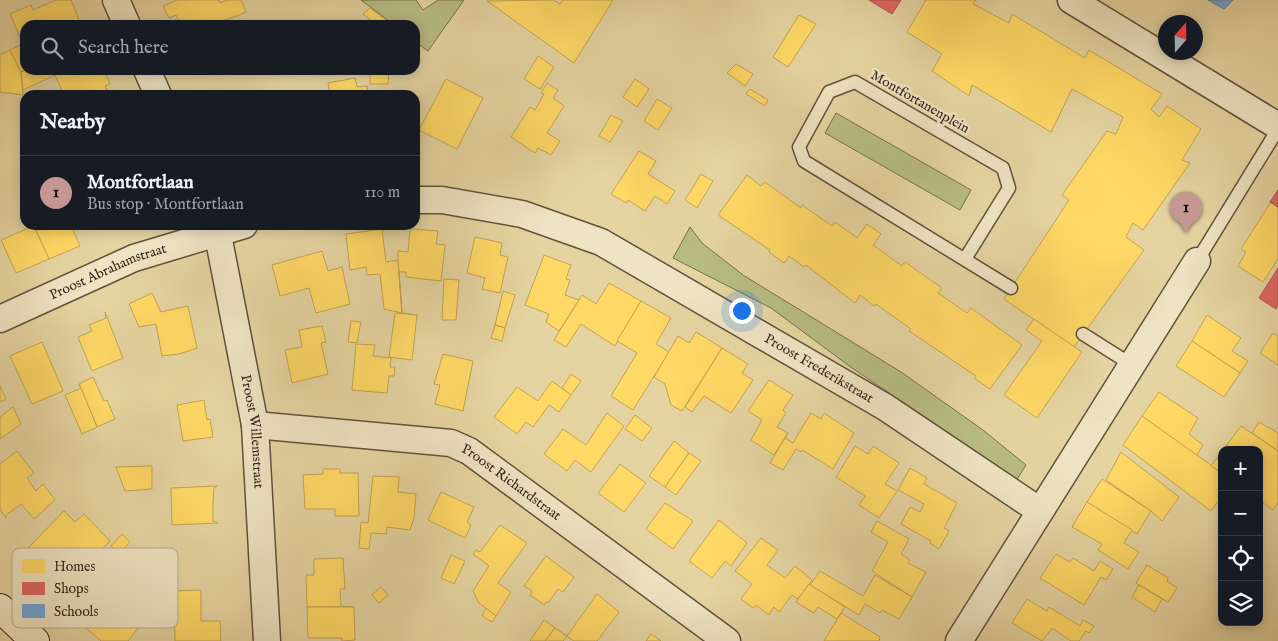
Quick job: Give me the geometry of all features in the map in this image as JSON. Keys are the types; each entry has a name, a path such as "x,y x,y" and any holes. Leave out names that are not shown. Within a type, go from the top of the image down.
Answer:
{"street":[{"path":"116,0 126,20"},
{"path":"1071,0 1278,128"},
{"path":"149,75 156,90"},
{"name":"Proost Frederikstraat","path":"420,200 442,200 522,214 601,242 885,407 1040,511"},
{"name":"Proost Abrahamstraat","path":"0,319 134,258 211,230"},
{"name":"Proost Willemstraat","path":"217,230 255,425 267,641"},
{"path":"959,641 1197,261"},
{"name":"Proost Richardstraat","path":"255,425 451,443 469,450 727,641"},
{"path":"0,608 12,619"},
{"path":"21,628 35,641"}],"lane":[{"name":"Montfortanenplein","path":"965,259 1009,188 1003,168 855,82 829,92 799,147 804,161 1011,288"},
{"path":"1197,261 1278,128"},
{"path":"1083,334 1132,365"}],"green space":[{"path":"361,0 416,0 423,10 438,0 464,0 428,51 420,45 420,20 387,20"},
{"path":"836,113 971,190 960,210 825,133"},
{"path":"690,227 702,243 743,275 901,372 983,430 1026,465 1016,481 971,448 852,368 771,308 673,258"}],"building: Homes":[{"path":"56,0 71,0 79,20 20,20 20,37 10,14 31,5 33,10"},
{"path":"177,0 219,0 220,3 228,0 241,0 246,12 226,20 178,20 176,15 169,18 163,6"},
{"path":"553,0 560,4 563,0 613,0 574,63 487,1"},
{"path":"926,0 976,0 973,4 1009,23 1012,14 1085,58 1089,50 1162,94 1151,109 1159,117 1167,106 1201,129 1182,160 1190,163 1143,230 1133,223 1126,237 1144,250 1074,347 1004,299 1069,200 1062,195 1107,131 1116,134 1123,117 1072,89 1051,132 972,85 969,96 932,71 942,54 907,32"},
{"path":"370,8 386,20 370,20 363,14"},
{"path":"799,15 816,24 788,67 773,57"},
{"path":"20,45 20,72 10,50"},
{"path":"10,50 21,75 23,90 20,90 20,95 0,92 0,55"},
{"path":"538,56 554,67 540,89 524,79"},
{"path":"736,64 753,74 745,86 727,73"},
{"path":"21,75 55,75 23,90"},
{"path":"55,75 106,75 110,84 105,86 107,90 62,90"},
{"path":"370,75 389,75 388,84 370,84"},
{"path":"355,78 357,87 367,86 367,90 329,90 328,83"},
{"path":"446,79 483,98 457,149 420,130"},
{"path":"635,79 649,89 637,107 623,97"},
{"path":"547,83 558,90 553,98 564,106 547,133 560,141 551,155 538,148 535,153 511,137 530,107 535,110 544,94 541,93"},
{"path":"750,89 768,100 765,106 746,94"},
{"path":"657,99 672,108 658,130 644,121"},
{"path":"611,115 623,121 610,142 599,136"},
{"path":"639,151 656,161 648,174 675,191 667,204 655,196 645,211 628,200 626,203 611,194"},
{"path":"701,174 713,181 697,208 685,200"},
{"path":"747,175 761,186 765,182 801,208 802,205 832,226 835,222 857,238 867,224 881,234 873,245 902,266 905,262 942,288 938,293 967,313 971,308 1022,345 990,389 974,378 976,376 909,331 911,329 876,304 874,306 860,295 855,303 806,265 804,267 789,256 784,263 769,252 770,250 718,215"},
{"path":"1271,202 1278,207 1278,259 1263,282 1238,266 1246,252 1241,249"},
{"path":"25,230 36,230 49,259 16,273 1,240"},
{"path":"35,230 73,230 80,246 49,259"},
{"path":"382,230 386,262 398,260 402,313 384,309 380,274 367,275 366,267 350,270 346,234"},
{"path":"410,230 438,231 436,244 445,245 441,281 406,277 406,272 399,272 402,313 398,260 398,251 408,252"},
{"path":"475,237 502,243 500,255 508,257 500,293 482,289 485,278 467,273"},
{"path":"322,251 328,271 342,267 350,304 316,313 309,288 280,296 272,265"},
{"path":"544,255 571,265 566,279 570,280 565,295 579,300 559,331 546,322 549,314 525,305"},
{"path":"444,279 459,280 456,320 442,320"},
{"path":"609,283 641,301 615,346 581,324 566,347 554,340 582,295 596,304"},
{"path":"503,291 515,295 505,328 495,325"},
{"path":"152,293 161,312 188,306 197,348 179,354 162,356 156,324 139,327 129,304"},
{"path":"641,301 671,318 656,344 669,352 633,410 611,396 637,353 617,341"},
{"path":"105,312 123,358 92,371 78,337 92,331 89,325 106,318"},
{"path":"395,313 417,315 412,360 389,357"},
{"path":"1207,315 1241,338 1232,351 1248,361 1240,373 1192,341"},
{"path":"1034,319 1082,352 1037,418 1004,395 1042,341 1026,330"},
{"path":"351,321 361,322 357,343 348,342"},
{"path":"495,325 505,328 502,341 491,338"},
{"path":"322,326 326,342 321,343 328,374 292,383 285,350 302,347 299,330"},
{"path":"696,332 722,348 682,411 671,405 665,384 654,377 678,336 689,343"},
{"path":"1273,333 1278,336 1278,365 1260,353"},
{"path":"1192,341 1240,373 1224,397 1176,366"},
{"path":"42,342 63,391 32,404 10,356"},
{"path":"356,344 375,345 373,356 391,358 390,367 395,367 394,376 389,376 387,393 352,390"},
{"path":"722,348 748,364 742,373 753,380 731,413 704,396 692,412 685,407"},
{"path":"443,354 473,361 463,411 435,404 440,385 434,384"},
{"path":"571,374 581,381 571,395 562,388"},
{"path":"93,377 104,401 107,400 115,419 97,427 79,384"},
{"path":"769,380 793,395 783,410 786,413 777,427 788,433 774,455 751,440 762,420 748,411"},
{"path":"552,381 571,395 559,412 549,405 533,427 526,422 517,434 494,417 517,387 538,401"},
{"path":"0,386 6,399 0,402"},
{"path":"81,388 97,427 82,434 65,395"},
{"path":"1159,392 1198,418 1189,434 1203,445 1196,456 1142,416"},
{"path":"204,400 207,420 210,419 213,437 183,441 177,405"},
{"path":"13,407 21,424 0,439 0,417"},
{"path":"607,413 624,426 591,472 575,460 567,471 544,454 563,429 586,445"},
{"path":"811,413 821,419 824,413 854,433 833,469 802,450 801,452 796,449 783,470 770,463 785,438 793,443"},
{"path":"635,415 652,428 642,441 625,429"},
{"path":"1142,416 1218,470 1218,501 1211,511 1123,445"},
{"path":"1259,422 1278,433 1278,451 1252,433"},
{"path":"1241,426 1278,451 1278,503 1273,510 1263,503 1263,446 1226,446"},
{"path":"674,441 689,453 665,487 649,476"},
{"path":"855,446 868,454 873,446 899,463 885,484 897,491 879,518 859,505 865,496 836,477"},
{"path":"17,451 34,473 27,478 36,491 43,484 55,500 34,519 21,504 6,515 6,518 0,509 0,464"},
{"path":"1121,452 1179,497 1162,521 1151,511 1106,480"},
{"path":"689,453 701,461 676,495 665,487"},
{"path":"1218,457 1218,470 1211,466"},
{"path":"620,464 646,483 624,512 598,493"},
{"path":"152,466 152,489 125,491 116,467"},
{"path":"910,468 927,478 924,484 957,503 944,528 949,531 939,549 930,543 931,541 901,524 910,507 920,512 924,504 898,490"},
{"path":"323,469 340,469 340,473 358,473 359,516 335,516 335,509 305,509 303,475 323,474"},
{"path":"373,476 399,477 398,492 416,494 414,518 410,530 387,527 386,534 371,533 369,549 359,548 361,522 368,523"},
{"path":"1102,479 1151,511 1137,534 1087,502"},
{"path":"217,486 214,488 213,521 218,523 172,525 171,488"},
{"path":"441,492 474,507 467,522 471,525 465,538 428,520"},
{"path":"1087,502 1132,530 1124,543 1139,552 1128,569 1098,550 1102,544 1072,527"},
{"path":"665,503 693,521 673,549 646,529"},
{"path":"64,511 75,522 84,514 110,541 103,548 29,547"},
{"path":"719,520 747,543 731,566 725,561 712,578 689,561"},
{"path":"877,521 909,539 901,554 910,560 908,563 926,572 912,597 872,571 888,542 871,532"},
{"path":"500,525 527,543 498,583 511,592 496,616 479,603 473,591 489,566 473,554 476,550 480,552"},
{"path":"122,534 130,542 124,548 113,548 111,546"},
{"path":"761,538 778,550 767,565 785,578 795,566 812,580 798,599 792,595 779,612 774,607 769,615 756,605 753,608 741,599 752,584 735,571"},
{"path":"1056,554 1070,562 1073,558 1094,571 1100,561 1113,569 1106,580 1101,577 1084,605 1040,578"},
{"path":"451,555 465,561 454,584 441,578"},
{"path":"546,556 574,577 563,592 558,589 548,603 546,602 544,605 530,595 532,591 524,586"},
{"path":"343,558 345,589 340,589 341,606 354,607 307,607 306,575 314,575 314,559"},
{"path":"1147,565 1168,578 1167,581 1177,588 1168,602 1136,583"},
{"path":"820,571 863,596 875,575 912,597 899,619 882,610 880,613 865,604 859,615 810,585"},
{"path":"809,584 845,607 837,619 818,607 814,613 796,602"},
{"path":"1139,585 1162,599 1155,612 1132,597"},
{"path":"381,587 388,595 379,603 372,595"},
{"path":"201,590 201,621 220,621 221,641 175,641 175,628 178,628 178,591"},
{"path":"597,594 619,612 597,641 574,641 567,636"},
{"path":"1027,599 1047,611 1049,607 1080,626 1083,620 1094,626 1089,633 1086,631 1079,641 1071,641 1052,628 1042,641 1012,623"},
{"path":"307,607 354,607 355,640 342,641 342,638 308,638"},
{"path":"486,608 496,616 492,622 482,616"},
{"path":"841,613 880,637 879,641 824,641"},
{"path":"544,620 555,628 545,641 530,641"},
{"path":"86,628 138,628 128,641 101,641"},
{"path":"555,628 567,636 563,641 545,641"},
{"path":"651,634 661,641 646,641"}],"building: Shops":[{"path":"869,0 901,0 892,14"},
{"path":"1278,190 1278,207 1270,202"},
{"path":"1278,268 1278,305 1276,309 1259,298"}],"building: Schools":[{"path":"1208,0 1233,0 1224,9"}],"place":[{"name":"Montfortlaan","path":"1186,233"}]}
